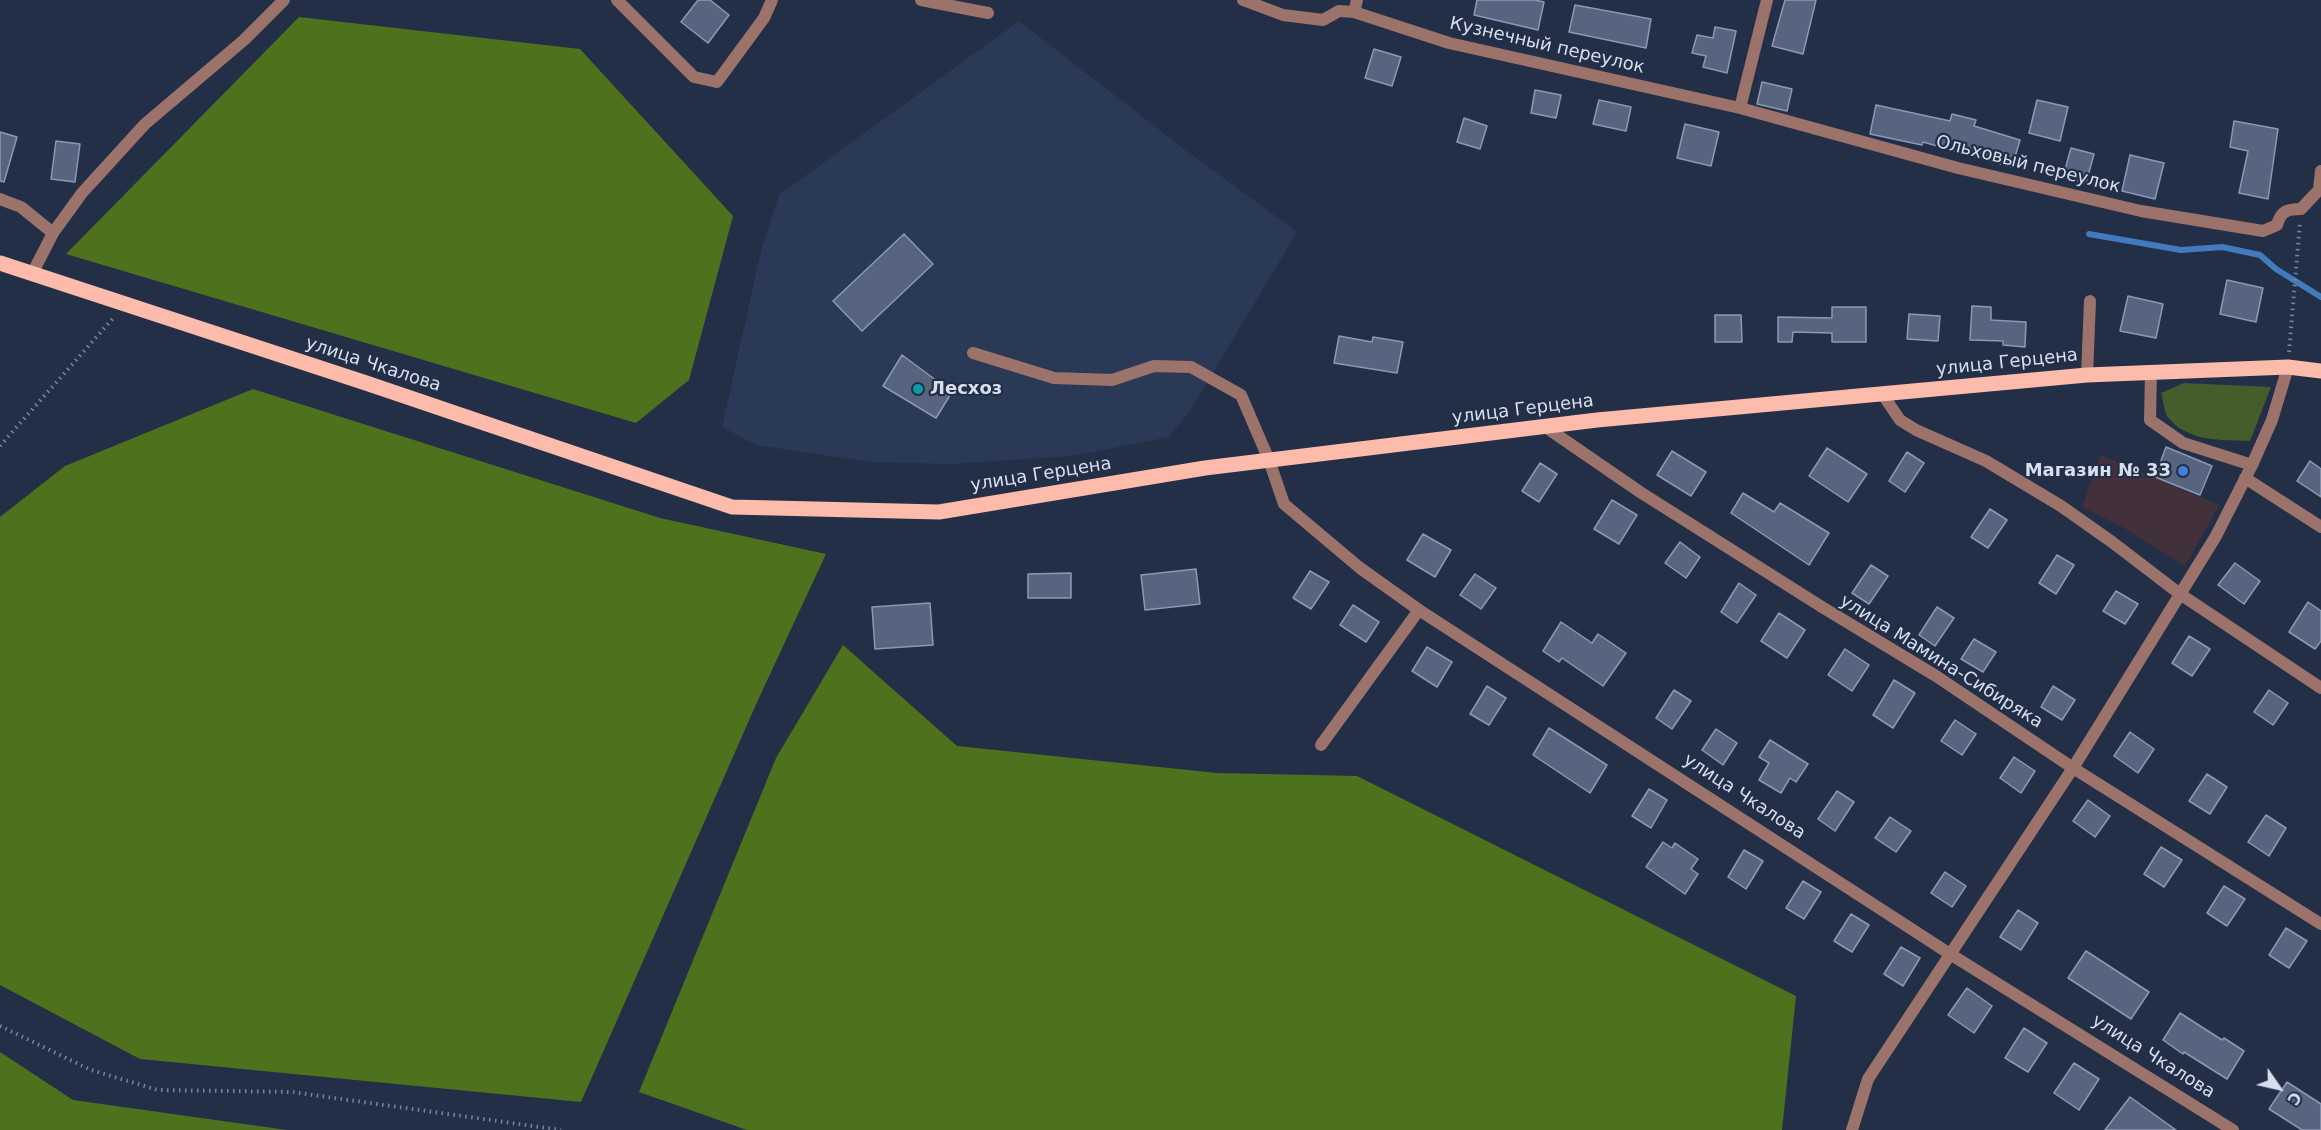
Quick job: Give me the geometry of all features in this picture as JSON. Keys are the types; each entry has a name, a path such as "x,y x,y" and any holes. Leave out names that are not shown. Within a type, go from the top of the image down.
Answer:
{"main road":[{"name":"улица Чкалова","path":"0,263 366,383 732,507"},
{"name":"улица Герцена","path":"732,507 939,512 1205,468 1545,426 2087,375 2288,368 2321,371"}],"street":[{"path":"32,274 53,233 82,193 145,124 244,40 284,0"},
{"path":"617,0 694,77 717,82 764,18 772,0"},
{"path":"921,0 988,13"},
{"name":"Кузнечный переулок","path":"1243,0 1283,15 1323,20 1339,11 1356,6 1449,43 1740,108"},
{"path":"1740,108 1767,0"},
{"name":"Ольховый переулок","path":"1740,108 1958,168 2141,211 2263,231 2277,225 2280,214 2288,209 2301,209"},
{"path":"2301,209 2319,190 2321,171"},
{"path":"0,199 21,207 53,233"},
{"path":"2087,375 2090,301"},
{"name":"улица Чкалова","path":"973,353 1054,378 1112,380 1154,366 1191,367 1241,395 1269,460 1284,504 1360,568 1419,610 1950,954 2234,1130"},
{"path":"1852,1130 1868,1078 2073,768 2216,536 2252,465 2271,420 2288,368"},
{"path":"2151,372 2150,420 2183,443 2252,465"},
{"path":"1883,395 1900,420 1916,430 1986,461 2061,506 2180,594 2321,688"},
{"name":"улица Мамина-Сибиряка","path":"1545,426 1822,608 1936,676 2073,768 2321,924"},
{"path":"2246,478 2321,527"},
{"path":"1320,745 1419,610"}],"path":[{"path":"2288,368 2301,209"},
{"path":"0,446 125,304"},
{"path":"0,1026 91,1070 158,1090 292,1092 561,1130"}],"shaded area":[{"path":"1019,21 1184,149 1297,232 1192,408 1169,437 1072,456 950,464 870,462 756,445 722,427 761,251 779,195"},
{"path":"2101,455 2219,505 2185,566 2124,528 2082,507"}],"green space":[{"path":"299,17 580,49 733,216 689,380 636,423 66,254"},
{"path":"2184,383 2271,387 2250,441 2205,438 2184,431 2175,424 2167,416 2161,393"},
{"path":"253,389 660,518 826,554 758,700 581,1102 140,1059 0,985 0,517 65,466"},
{"path":"843,645 957,746 1217,773 1357,776 1796,996 1782,1130 747,1130 639,1092 776,758"},
{"path":"0,1052 73,1100 287,1130 0,1130"}],"building":[{"path":"698,0 710,0 729,15 708,43 681,22"},
{"path":"1477,0 1544,2 1538,30 1474,15"},
{"path":"1785,0 1816,0 1803,54 1772,46"},
{"path":"1575,5 1651,19 1646,48 1569,32"},
{"path":"1715,27 1736,31 1727,73 1703,67 1706,56 1692,53 1697,35 1713,38"},
{"path":"1374,49 1401,57 1392,86 1365,78"},
{"path":"1762,82 1792,89 1787,111 1757,104"},
{"path":"1535,90 1561,95 1556,118 1531,113"},
{"path":"1599,100 1631,107 1626,131 1593,124"},
{"path":"2037,100 2068,107 2060,141 2029,133"},
{"path":"1876,105 1950,121 1952,114 1976,120 1974,126 2020,140 2012,167 1923,142 1922,145 1870,134"},
{"path":"1464,118 1487,126 1480,149 1457,142"},
{"path":"2234,121 2278,129 2268,199 2239,193 2248,151 2230,147"},
{"path":"1685,124 1719,132 1711,166 1677,158"},
{"path":"0,132 17,137 4,182 0,181"},
{"path":"56,141 80,144 75,182 51,179"},
{"path":"2071,148 2094,154 2086,183 2063,177"},
{"path":"2130,155 2164,163 2155,199 2122,191"},
{"path":"904,234 933,264 862,331 833,301"},
{"path":"2227,280 2263,288 2256,322 2220,314"},
{"path":"2128,296 2163,304 2156,338 2120,331"},
{"path":"1972,306 1991,307 1991,320 2026,322 2025,347 2003,345 2003,341 1970,340"},
{"path":"1832,307 1866,307 1866,342 1832,342 1832,333 1793,332 1792,342 1778,342 1778,317 1832,318"},
{"path":"1909,314 1940,316 1938,341 1907,339"},
{"path":"1715,315 1741,315 1742,342 1715,342"},
{"path":"1339,336 1372,342 1373,337 1403,342 1397,373 1334,363"},
{"name":"Лесхоз","path":"902,355 952,392 936,418 883,386"},
{"name":"Магазин № 33","path":"2166,447 2212,466 2200,495 2155,477"},
{"path":"1827,448 1867,474 1848,502 1809,476"},
{"path":"1672,451 1706,472 1691,496 1657,475"},
{"path":"1907,452 1924,463 1905,492 1889,481"},
{"path":"2310,461 2321,469 2321,497 2297,481"},
{"path":"1540,463 1557,474 1539,502 1522,491"},
{"path":"1743,493 1774,512 1780,503 1829,533 1809,565 1731,513"},
{"path":"1612,500 1637,515 1619,544 1594,529"},
{"path":"1990,509 2007,520 1988,548 1971,537"},
{"path":"1423,534 1451,550 1435,577 1407,560"},
{"path":"1680,542 1700,557 1686,578 1665,563"},
{"path":"2057,555 2074,565 2056,594 2039,583"},
{"path":"2235,563 2260,581 2244,604 2218,585"},
{"path":"1871,565 1888,576 1869,604 1852,593"},
{"path":"1196,569 1200,604 1145,610 1141,575"},
{"path":"1310,571 1329,582 1311,609 1293,598"},
{"path":"1071,573 1071,598 1028,598 1028,574"},
{"path":"1475,574 1496,588 1481,609 1460,595"},
{"path":"1739,583 1756,595 1737,623 1721,612"},
{"path":"2116,591 2138,604 2125,624 2103,611"},
{"path":"2308,602 2321,611 2321,641 2315,649 2289,632"},
{"path":"930,603 933,645 875,649 872,607"},
{"path":"1353,605 1379,622 1366,642 1340,625"},
{"path":"1937,607 1954,618 1935,646 1919,635"},
{"path":"1779,613 1805,630 1787,658 1761,641"},
{"path":"1561,622 1592,643 1598,634 1626,653 1603,686 1562,658 1559,662 1543,651"},
{"path":"2189,636 2210,649 2192,676 2172,663"},
{"path":"1974,639 1996,652 1983,672 1961,659"},
{"path":"1427,647 1452,662 1437,687 1412,671"},
{"path":"1845,649 1869,665 1852,691 1828,675"},
{"path":"1894,680 1915,693 1893,728 1873,715"},
{"path":"1487,686 1506,698 1489,725 1470,714"},
{"path":"2053,686 2075,700 2062,720 2041,707"},
{"path":"1674,690 1691,701 1672,729 1656,718"},
{"path":"2269,690 2288,703 2273,725 2254,712"},
{"path":"1955,720 1976,734 1962,755 1941,741"},
{"path":"1549,728 1607,765 1590,793 1533,755"},
{"path":"1716,729 1737,743 1723,765 1702,750"},
{"path":"2130,732 2154,749 2138,773 2114,756"},
{"path":"1770,740 1808,764 1796,782 1790,778 1781,793 1759,780 1769,763 1759,757"},
{"path":"2014,757 2035,771 2021,793 2000,778"},
{"path":"2207,774 2227,787 2210,814 2189,801"},
{"path":"1649,789 1667,800 1651,828 1632,816"},
{"path":"1837,791 1854,802 1835,831 1818,819"},
{"path":"2088,800 2110,816 2095,837 2073,821"},
{"path":"2266,815 2286,828 2269,856 2248,842"},
{"path":"1890,817 1911,831 1896,852 1875,838"},
{"path":"1663,842 1672,848 1675,843 1698,859 1691,869 1698,874 1685,894 1646,867"},
{"path":"2161,847 2182,860 2164,887 2144,874"},
{"path":"1744,850 1763,861 1746,889 1728,877"},
{"path":"1945,872 1966,886 1952,907 1931,893"},
{"path":"1803,881 1821,892 1804,919 1786,908"},
{"path":"2224,886 2245,899 2227,926 2207,913"},
{"path":"2018,910 2038,923 2021,950 2000,937"},
{"path":"1851,914 1869,925 1852,952 1834,941"},
{"path":"2286,928 2307,941 2289,968 2269,955"},
{"path":"1901,947 1920,958 1903,986 1884,974"},
{"path":"2086,951 2149,992 2131,1019 2068,978"},
{"path":"1967,988 1992,1006 1974,1033 1948,1015"},
{"path":"2180,1013 2244,1051 2227,1079 2163,1040"},
{"path":"2024,1028 2047,1043 2028,1072 2005,1058"},
{"path":"2074,1063 2099,1079 2079,1110 2054,1093"},
{"path":"2287,1082 2321,1104 2321,1130 2302,1130 2269,1109"},
{"path":"2130,1097 2176,1130 2105,1130"}],"waterway":[{"path":"2089,234 2181,250 2222,247 2260,255 2276,269 2321,297"}],"place":[{"name":"Лесхоз","path":"918,389"},
{"name":"Магазин № 33","path":"2183,471"}]}
